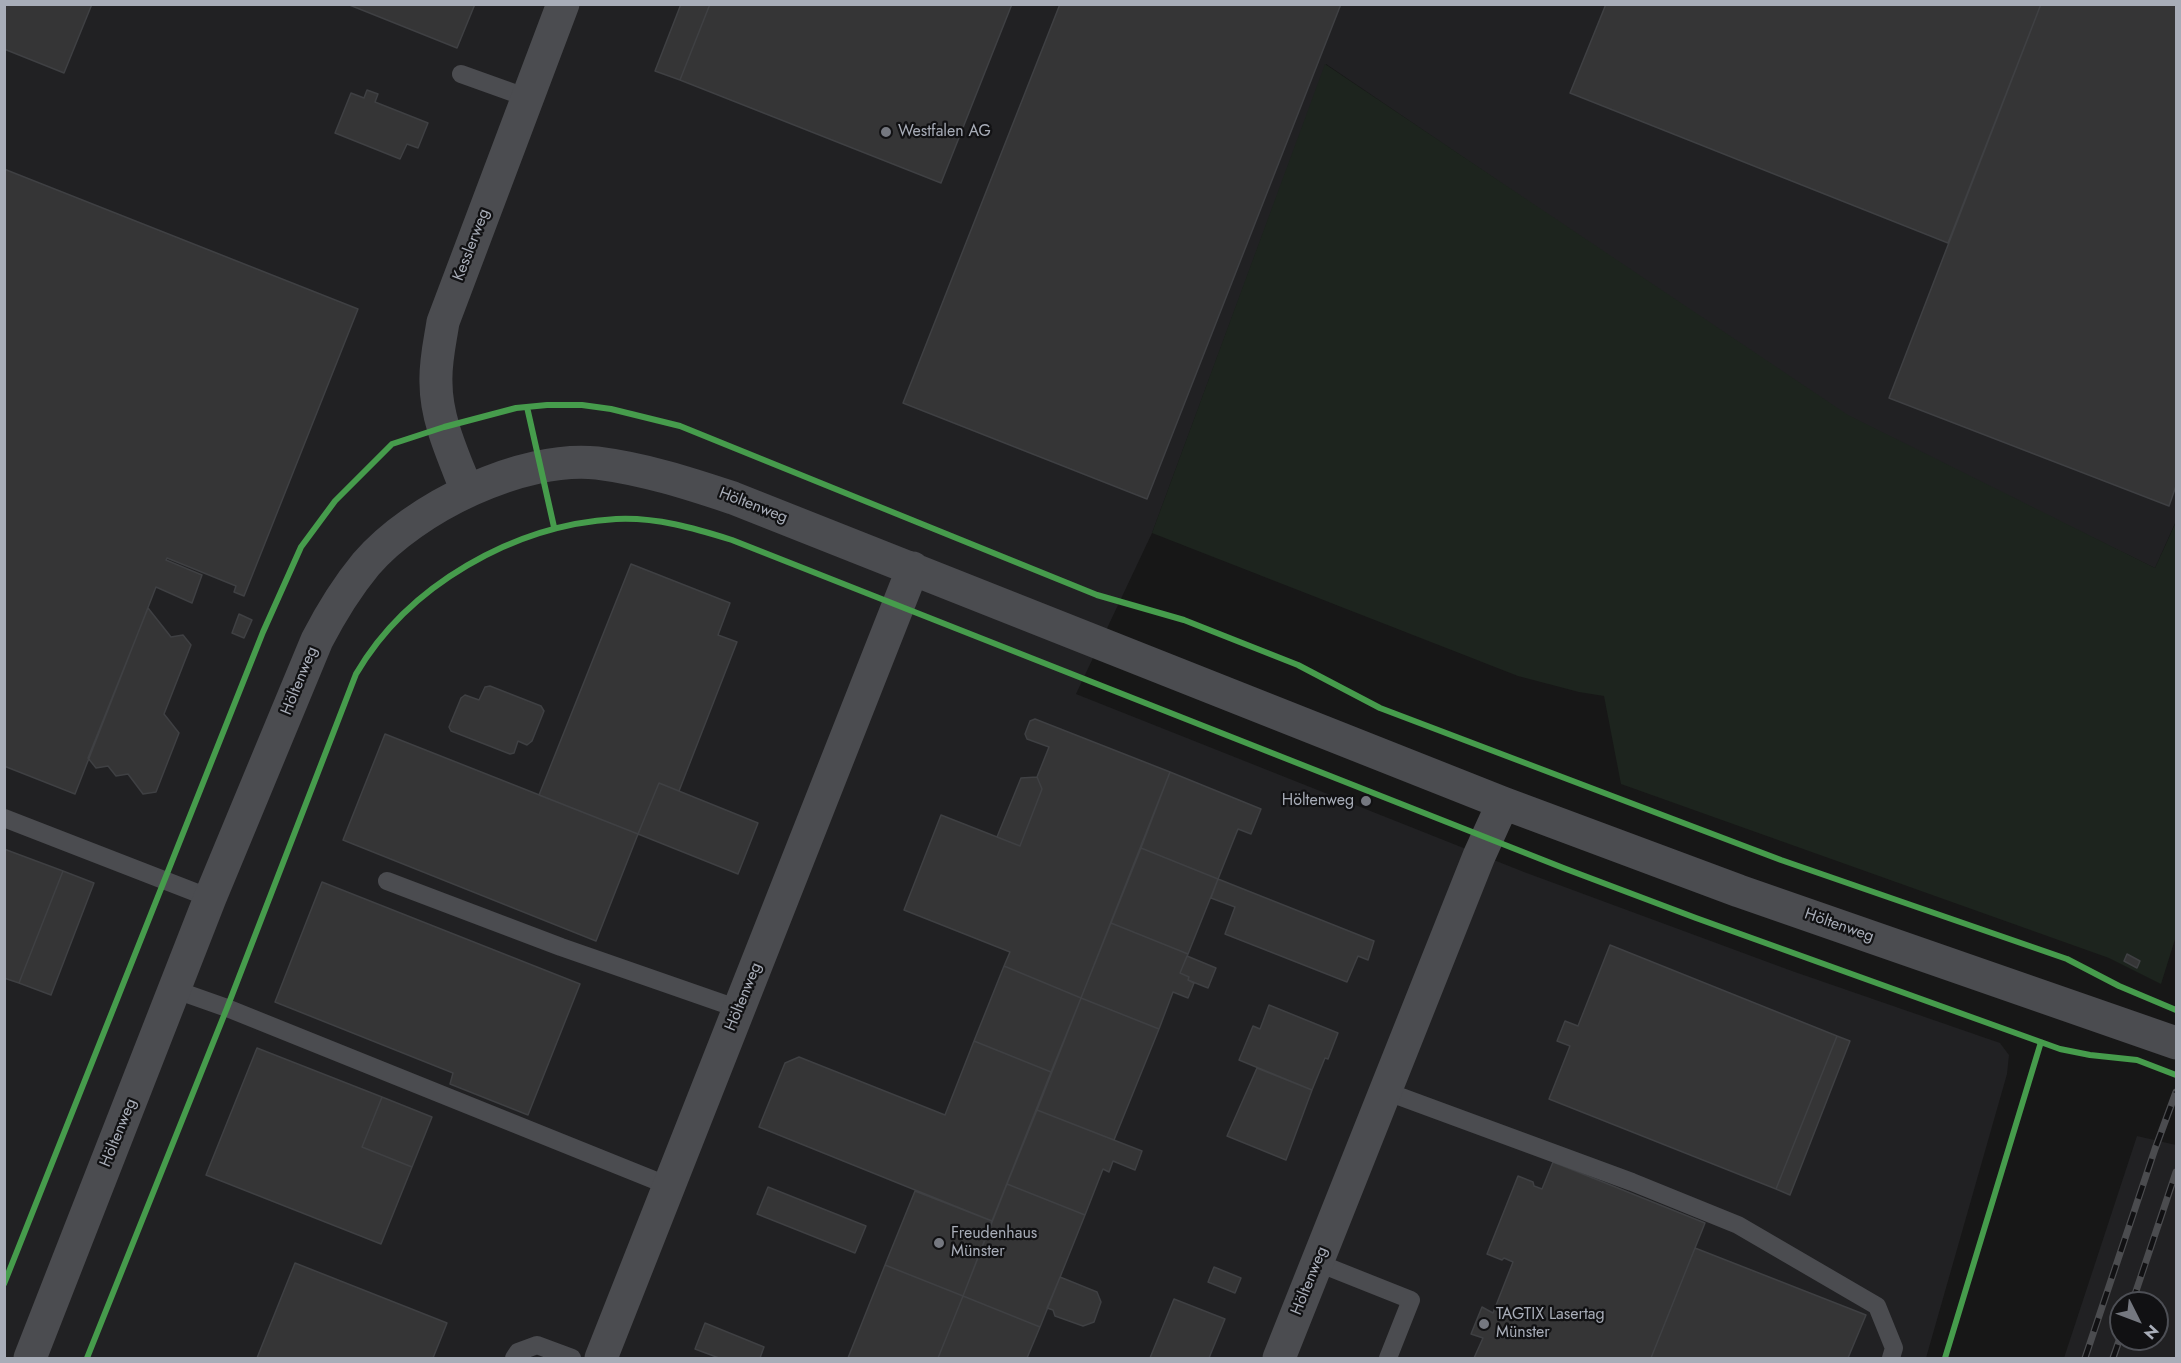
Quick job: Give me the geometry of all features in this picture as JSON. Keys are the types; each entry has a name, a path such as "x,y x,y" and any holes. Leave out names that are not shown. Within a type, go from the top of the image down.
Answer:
{"street":[{"name":"Kesslerweg","path":"467,491 444,427 436,386 436,361 443,322 563,4"},
{"name":"Höltenweg","path":"30,1359 210,898 317,640 334,609 367,562 417,518 467,491 507,476 563,462 596,463 668,476 733,498 1503,803 1739,891 2176,1043"},
{"name":"Höltenweg","path":"601,1359 913,568"},
{"name":"Höltenweg","path":"1280,1359 1479,856 1503,803"}],"lane":[{"path":"460,74 528,98"},
{"path":"4,818 210,898"},
{"path":"387,881 561,947 739,1008"},
{"path":"176,990 227,1008 669,1186"},
{"path":"1385,1091 1632,1182 1737,1225 1877,1306 1894,1348 1891,1359"},
{"path":"1318,1263 1411,1300 1388,1359"},
{"path":"514,1359 518,1352 537,1345 572,1359"}],"shaded area":[{"path":"5,5 2176,5 2176,521 2155,568 1847,418 1326,64 1152,533 1076,694 1524,872 1792,971 2000,1043 2009,1055 2007,1074 1926,1358 5,1358"},
{"path":"1325,64 1848,415 2155,568 2176,522 2176,936 2161,984 2109,958 1621,784 1604,696 1518,676 1152,533"},
{"path":"2137,1136 2176,1145 2176,1358 2064,1358"}],"building":[{"path":"4,4 92,4 64,73 4,49"},
{"path":"347,4 475,4 457,48"},
{"path":"681,4 710,4 680,80 655,71"},
{"name":"Westfalen AG","path":"710,4 1012,4 941,183 680,80"},
{"path":"1060,4 1341,4 1147,499 903,403"},
{"path":"1606,4 2041,4 1948,243 1570,93"},
{"path":"2041,4 2176,4 2176,486 2169,506 1889,398"},
{"path":"367,90 378,94 375,102 428,123 418,148 407,144 400,159 335,133 351,93 364,98"},
{"path":"4,169 358,309 244,596 234,592 236,586 167,558 166,560 202,575 192,603 156,587 75,794 4,766"},
{"path":"631,564 730,603 718,635 737,642 679,791 659,783 638,834 539,795"},
{"path":"148,608 171,637 183,635 191,645 164,714 179,733 156,792 143,794 128,774 116,776 108,766 96,768 88,758"},
{"path":"239,614 252,620 244,638 232,633"},
{"path":"490,686 541,706 544,711 532,741 527,745 518,741 514,753 510,754 451,731 449,727 461,698 465,695 479,700 485,687"},
{"path":"1035,719 1170,772 1081,998 1004,966 1010,952 904,910 941,815 1020,846 1042,789 1037,777 1049,747 1027,739 1025,734 1030,721"},
{"path":"385,734 638,834 596,941 343,840"},
{"path":"1170,772 1261,809 1251,834 1238,829 1218,879 1141,848"},
{"path":"1037,777 1042,789 1020,846 997,837 1021,778"},
{"path":"659,783 758,823 738,874 638,834"},
{"path":"1141,848 1218,879 1188,954 1111,923"},
{"path":"4,849 63,871 19,983 4,978"},
{"path":"63,871 94,883 51,995 19,983"},
{"path":"1218,879 1374,941 1368,960 1358,956 1347,982 1225,934 1235,907 1211,898"},
{"path":"322,882 580,984 528,1115 450,1084 453,1073 275,1002"},
{"path":"1111,923 1188,954 1180,973 1189,977 1188,980 1194,983 1188,998 1173,992 1159,1029 1081,998"},
{"path":"1610,945 1837,1036 1776,1189 1549,1099 1570,1046 1557,1041 1565,1021 1578,1026"},
{"path":"2127,954 2140,961 2137,968 2124,961"},
{"path":"1187,956 1216,968 1208,988 1188,980 1189,977 1180,973"},
{"path":"1004,966 1081,998 1051,1072 974,1041"},
{"path":"1081,998 1159,1029 1114,1140 1037,1110"},
{"path":"1269,1005 1338,1033 1312,1090 1239,1060 1253,1026 1260,1029"},
{"path":"1837,1036 1850,1041 1790,1195 1776,1189"},
{"path":"974,1041 1051,1072 992,1221 759,1127 785,1063 799,1057 945,1115"},
{"path":"257,1048 382,1097 362,1147 412,1167 381,1244 206,1175"},
{"path":"1257,1068 1312,1090 1286,1160 1227,1136"},
{"path":"382,1097 432,1117 412,1167 362,1147"},
{"path":"1037,1110 1142,1151 1135,1170 1113,1161 1109,1172 1103,1169 1085,1215 1007,1184"},
{"path":"1553,1162 1705,1223 1651,1358 1474,1358 1483,1338 1471,1334 1482,1307 1493,1313 1513,1262 1487,1254 1518,1176 1533,1182 1534,1186 1542,1189"},
{"path":"1007,1184 1085,1215 1040,1327 963,1296"},
{"path":"768,1187 866,1226 855,1253 757,1214"},
{"name":"Freudenhaus Münster","path":"915,1191 992,1221 963,1296 885,1265"},
{"path":"1695,1248 1866,1315 1848,1358 1651,1358"},
{"path":"295,1263 447,1323 433,1358 257,1358"},
{"path":"885,1265 963,1296 938,1358 848,1358"},
{"path":"1214,1267 1241,1278 1235,1293 1208,1282"},
{"path":"1060,1277 1097,1292 1101,1302 1094,1322 1083,1326 1055,1316 1053,1310 1047,1308"},
{"path":"963,1296 1040,1327 1027,1358 938,1358"},
{"path":"1174,1299 1225,1319 1209,1358 1150,1358"},
{"path":"705,1323 764,1347 760,1358 719,1358 695,1349"}],"railway":[{"path":"2085,1358 2176,1092"},
{"path":"2136,1291 2176,1172"},
{"path":"2113,1358 2115,1351"}],"cycle path":[{"path":"4,1284 263,632 301,547 335,501 392,444 444,427 516,408 582,405 611,409 680,426 1097,595 1184,620 1298,665 1380,708 1781,860 2067,959 2119,986 2176,1010"},
{"path":"527,407 554,527"},
{"path":"87,1358 227,1008 356,674 378,642 404,613 434,587 467,565 503,547 540,533 578,524 616,519 646,520 689,528 732,540 1566,869 1696,918 2060,1049 2137,1060 2176,1075"},
{"path":"1945,1358 2041,1042"}],"place":[{"name":"Westfalen AG","path":"886,132"},
{"name":"Höltenweg","path":"1366,801"},
{"name":"Freudenhaus Münster","path":"939,1243"},
{"name":"TAGTIX Lasertag Münster","path":"1484,1324"}]}
